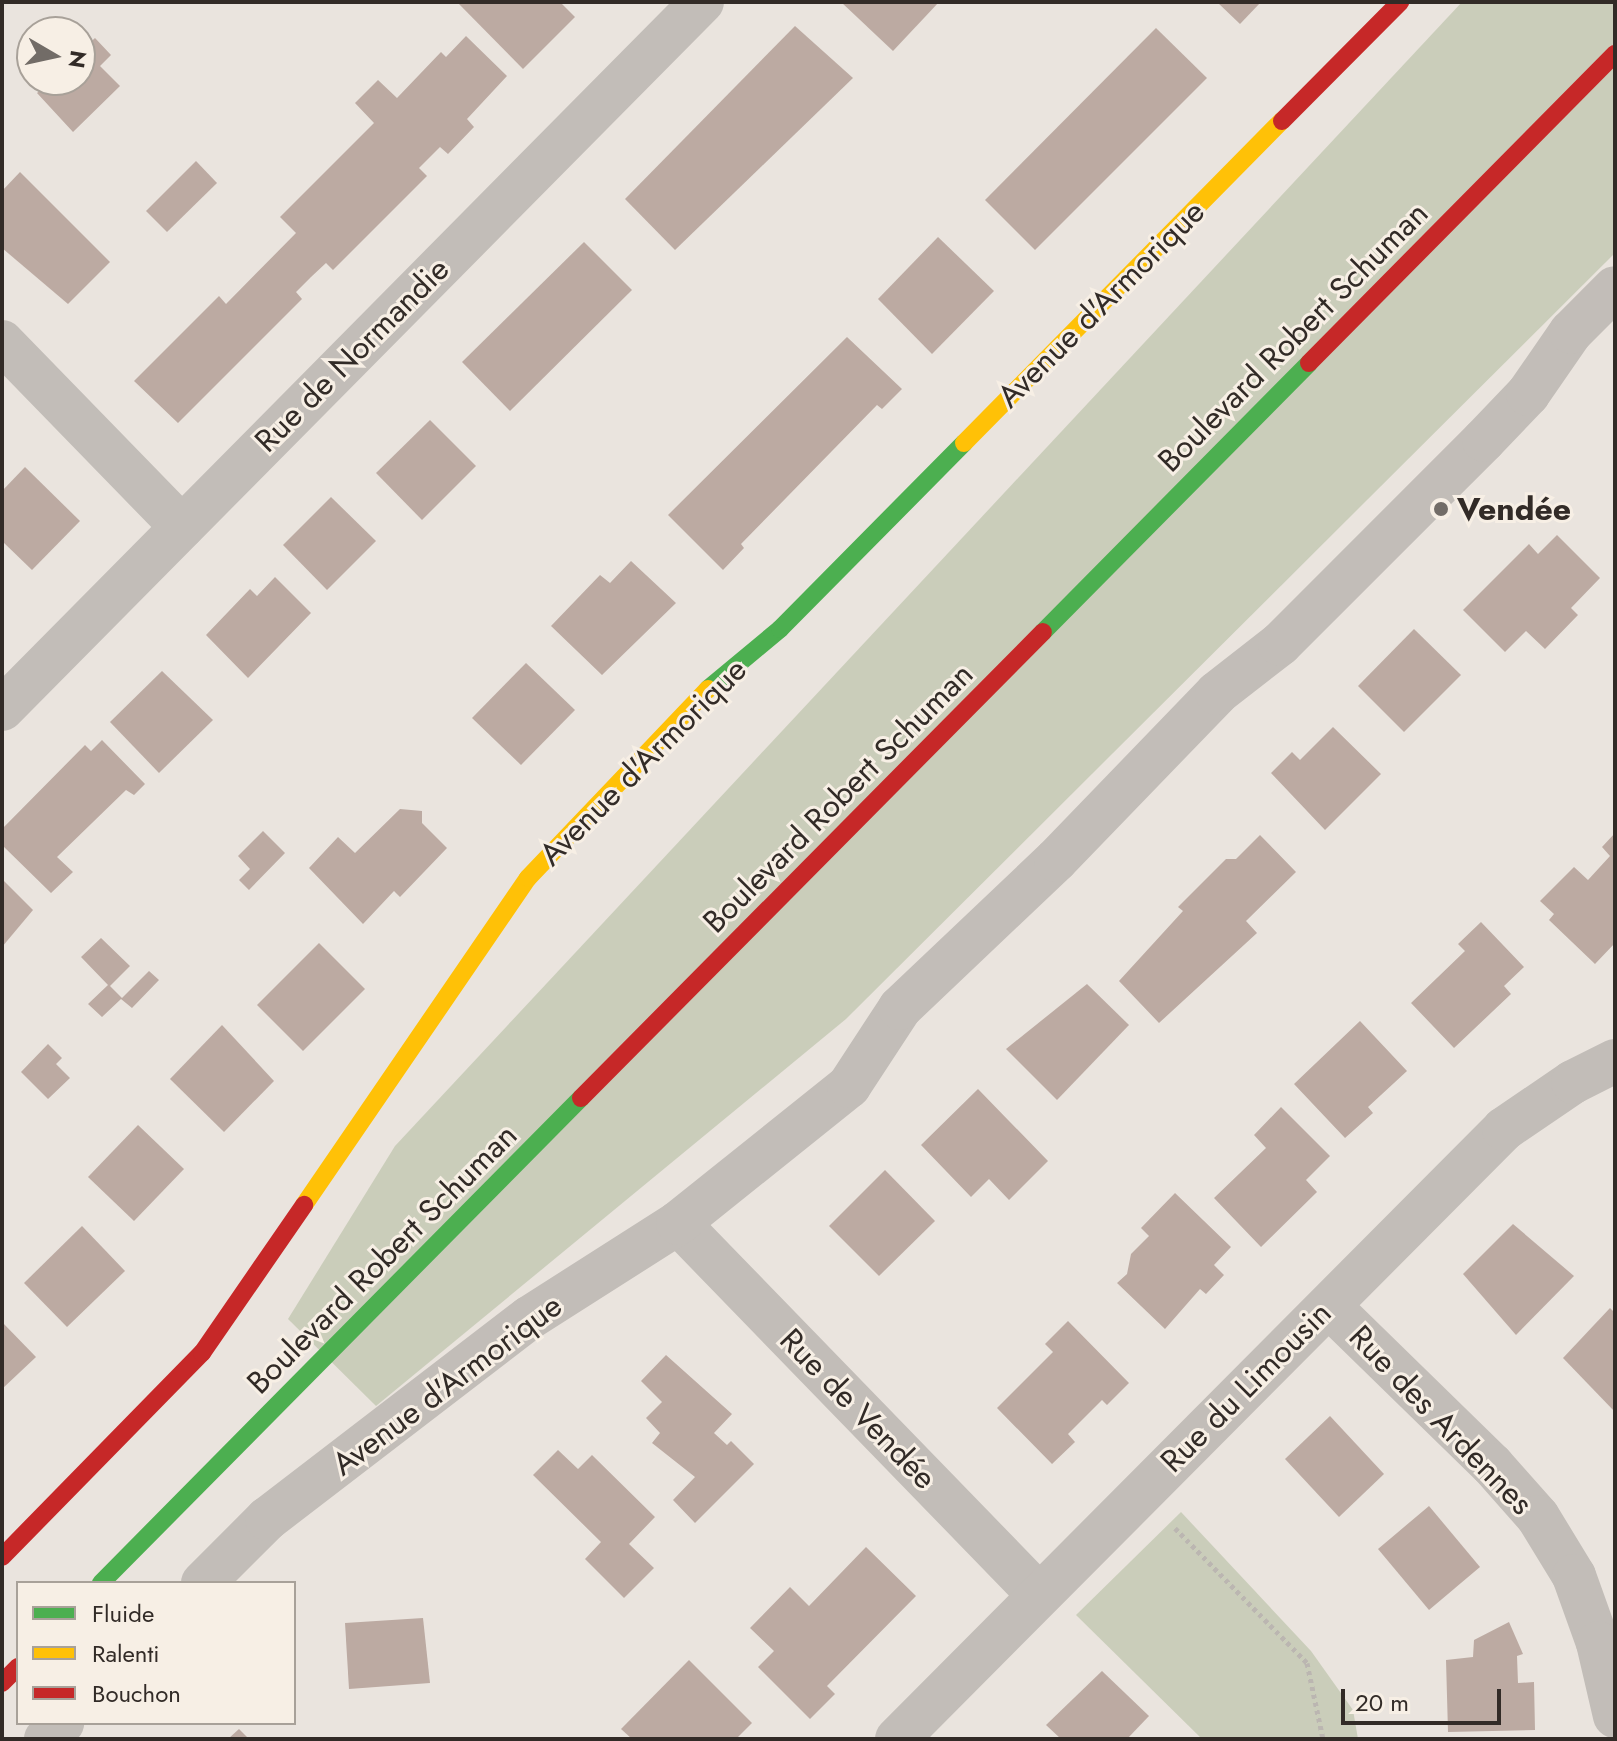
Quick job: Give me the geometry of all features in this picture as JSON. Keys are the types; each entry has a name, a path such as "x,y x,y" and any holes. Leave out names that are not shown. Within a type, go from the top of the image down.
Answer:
{"main road":[{"name":"Avenue d'Armorique","path":"2,1557 202,1353 528,878 702,694 780,629 1400,2"},
{"name":"Boulevard Robert Schuman","path":"103,1581 1615,54"}],"street":[{"name":"Rue de Normandie","path":"2,709 692,5"},
{"name":"Avenue d'Armorique","path":"205,1581 267,1519 529,1318 678,1223 849,1086 900,1008 1056,860 1217,693 1280,644 1473,451 1528,394 1571,332 1615,288"},
{"path":"2,342 182,527"},
{"name":"Rue du Limousin","path":"897,1739 1504,1129 1573,1082 1615,1061"},
{"name":"Rue de Vendée","path":"678,1223 1039,1595"},
{"name":"Rue des Ardennes","path":"1329,1306 1492,1465 1538,1517 1574,1576 1598,1643 1615,1716"}],"path":[{"path":"1141,1493 1307,1663 1323,1739"}],"green space":[{"path":"1462,2 1615,2 1615,253 846,1019 376,1406 288,1319 395,1146"},
{"path":"1181,1512 1311,1651 1353,1710 1358,1739 1202,1739 1076,1615"}],"building":[{"path":"457,2 560,2 575,17 523,69"},
{"path":"841,2 939,2 893,51"},
{"path":"1217,2 1261,2 1240,24"},
{"path":"795,26 853,78 675,250 625,199"},
{"path":"1156,28 1207,78 1035,250 985,200"},
{"path":"466,36 507,76 467,119 474,127 448,154 440,147 419,168 427,176 333,270 326,263 311,277 296,292 302,299 178,423 134,381 219,296 226,304 296,233 280,217 374,123 355,103 378,80 397,98 441,52 446,57"},
{"path":"96,39 111,55 100,66 120,86 73,132 40,96 96,96"},
{"path":"196,161 217,183 167,232 146,211"},
{"path":"20,172 110,262 68,304 2,248 2,191"},
{"path":"938,237 994,291 932,354 878,299"},
{"path":"584,242 632,290 510,411 462,362"},
{"path":"847,337 902,389 882,409 877,405 741,544 744,548 723,570 668,515"},
{"path":"430,420 476,466 422,520 376,473"},
{"path":"25,467 80,521 32,570 2,541 2,491"},
{"path":"331,497 376,541 327,590 283,545"},
{"path":"1557,535 1600,578 1571,608 1578,615 1545,649 1526,631 1505,652 1463,610 1529,544 1538,554"},
{"path":"631,561 676,603 602,675 551,626 600,575 610,583"},
{"path":"275,577 311,613 248,678 206,635 250,589 257,596"},
{"path":"1414,629 1461,675 1404,732 1358,686"},
{"path":"526,663 575,710 521,765 472,718"},
{"path":"162,671 213,720 159,773 110,722"},
{"path":"1333,727 1381,774 1325,830 1271,773 1292,752 1300,760"},
{"path":"102,740 145,784 134,795 126,790 57,857 73,872 51,893 2,845 2,829 85,745 91,751"},
{"path":"400,809 422,811 422,823 447,848 400,897 394,891 363,924 309,868 338,837 355,853"},
{"path":"263,831 285,853 249,890 239,880 250,869 238,856"},
{"path":"1615,833 1615,943 1595,964 1549,920 1554,914 1540,901 1574,867 1588,880 1610,856 1602,847"},
{"path":"1260,835 1296,872 1246,921 1257,933 1159,1023 1119,981 1183,911 1178,907 1226,859 1236,859"},
{"path":"2,879 33,910 2,947"},
{"path":"1481,922 1524,967 1504,986 1511,994 1454,1048 1411,1003 1465,951 1458,944"},
{"path":"101,938 130,966 110,986 122,998 149,971 159,980 132,1008 121,999 102,1017 88,1004 108,985 81,957"},
{"path":"319,943 365,989 303,1051 257,1005"},
{"path":"1087,984 1129,1025 1057,1100 1006,1049"},
{"path":"1360,1021 1407,1071 1368,1107 1373,1113 1345,1138 1294,1084"},
{"path":"222,1025 274,1081 224,1132 170,1079"},
{"path":"48,1044 62,1058 56,1064 70,1078 48,1099 21,1072"},
{"path":"978,1089 1048,1161 1009,1200 989,1179 971,1197 921,1145"},
{"path":"1281,1107 1330,1156 1306,1180 1317,1192 1261,1247 1214,1198 1266,1148 1254,1135"},
{"path":"138,1125 184,1169 134,1221 88,1177"},
{"path":"885,1170 935,1221 879,1276 829,1226"},
{"path":"1175,1193 1231,1247 1214,1265 1224,1275 1206,1294 1200,1289 1165,1329 1117,1283 1127,1274 1131,1254 1149,1236 1141,1228"},
{"path":"1513,1224 1574,1276 1516,1335 1463,1274"},
{"path":"82,1226 125,1271 67,1327 24,1283"},
{"path":"1610,1308 1615,1313 1615,1412 1563,1358"},
{"path":"1068,1321 1129,1383 1107,1405 1102,1400 1068,1434 1075,1442 1052,1464 997,1408 1053,1352 1045,1344"},
{"path":"2,1322 36,1357 2,1389"},
{"path":"666,1355 732,1414 714,1433 727,1445 731,1441 754,1464 695,1523 673,1500 695,1477 652,1443 660,1433 646,1418 662,1402 641,1381"},
{"path":"1330,1416 1384,1474 1339,1517 1285,1459"},
{"path":"558,1450 578,1469 592,1455 655,1517 629,1544 654,1568 624,1598 585,1559 601,1542 533,1475"},
{"path":"1429,1506 1480,1567 1429,1610 1378,1549"},
{"path":"866,1547 916,1596 827,1686 835,1694 810,1719 758,1667 774,1651 750,1628 790,1587 809,1606"},
{"path":"423,1618 430,1683 349,1689 345,1623"},
{"path":"1509,1622 1523,1654 1517,1656 1518,1683 1534,1682 1535,1730 1448,1732 1446,1660 1473,1657 1474,1640"},
{"path":"689,1660 752,1723 736,1739 632,1739 621,1729"},
{"path":"1102,1671 1149,1716 1127,1739 1061,1739 1046,1725"},
{"path":"239,1729 249,1739 228,1739"}],"traffic: fast":[{"path":"1043,632 1309,363"},
{"path":"708,689 780,629 964,443"},
{"path":"103,1581 581,1098"}],"traffic: slow":[{"path":"964,443 1282,121"},
{"path":"304,1205 528,878 708,689"}],"traffic: jam":[{"path":"1282,121 1400,2"},
{"path":"1309,363 1615,54"},
{"path":"581,1098 1043,632"},
{"path":"2,1557 202,1353 304,1205"},
{"path":"2,1683 16,1669"}],"place":[{"name":"Vendée","path":"1441,509"}]}
